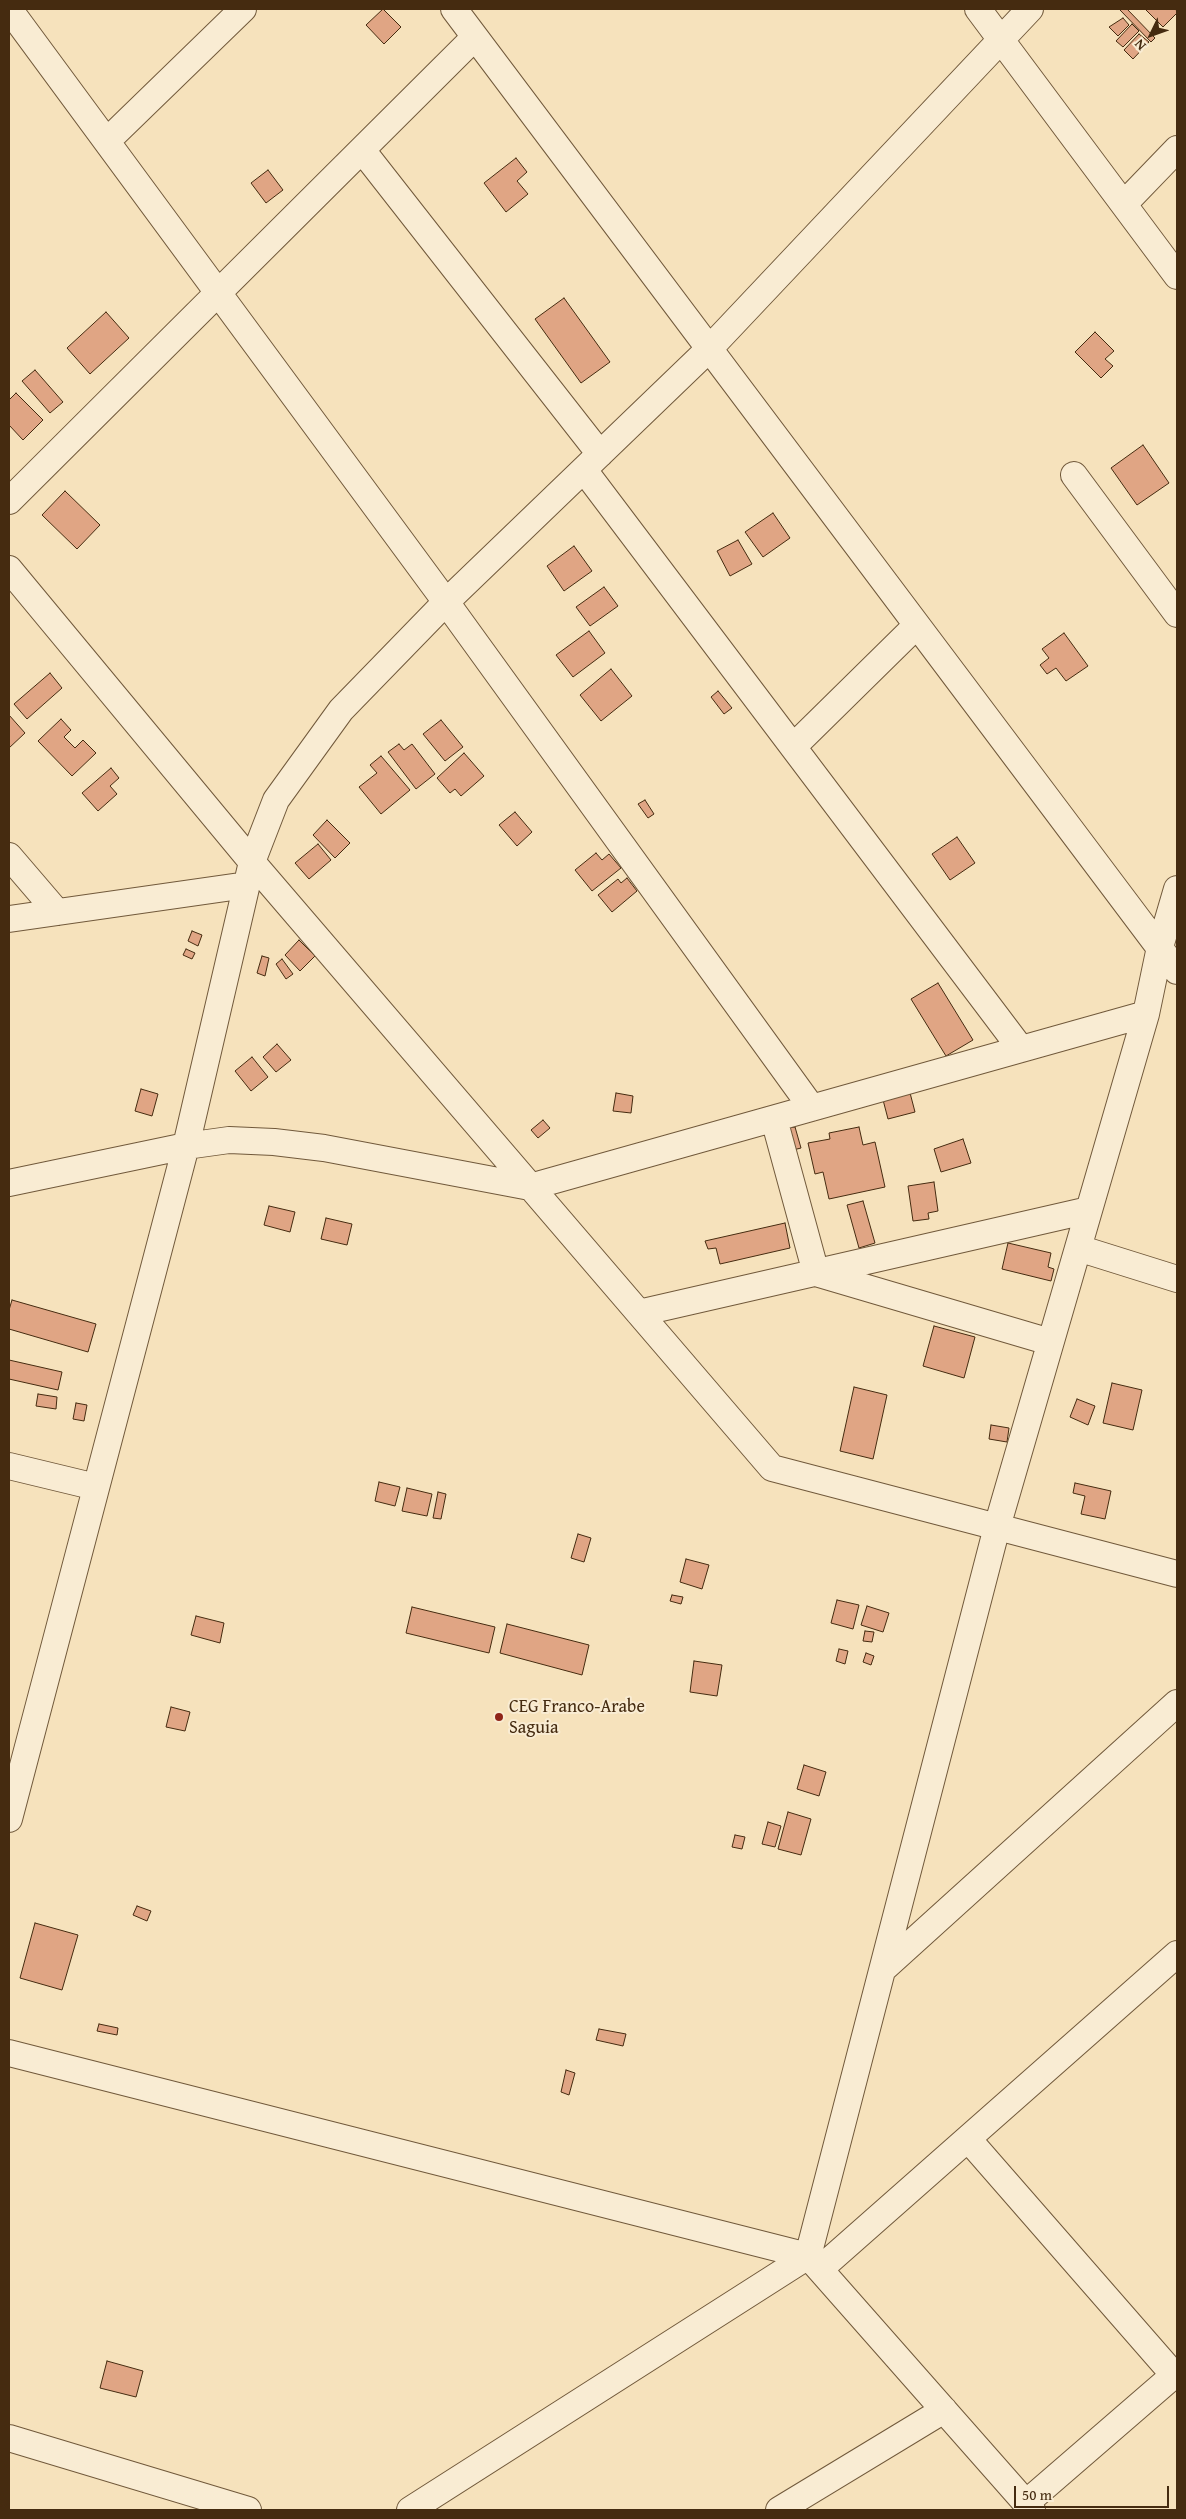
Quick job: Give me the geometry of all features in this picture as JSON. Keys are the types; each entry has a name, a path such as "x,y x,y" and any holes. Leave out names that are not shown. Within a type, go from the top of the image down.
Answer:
{"street":[{"path":"9,9 446,602 812,1108"},
{"path":"107,141 243,9"},
{"path":"454,9 1177,971"},
{"path":"978,9 1177,276"},
{"path":"9,1819 186,1146 249,874 276,800 341,710 446,602 710,348 1030,9"},
{"path":"9,501 476,37"},
{"path":"1124,204 1177,149"},
{"path":"362,150 592,462 794,747 1022,1049"},
{"path":"1074,475 1177,614"},
{"path":"9,569 249,874 530,1187 772,1468 1177,1574"},
{"path":"794,747 917,625"},
{"path":"9,856 57,912"},
{"path":"9,920 249,874"},
{"path":"814,2262 883,1969 997,1527 1146,1014 1160,948 1177,889"},
{"path":"9,1183 186,1146 229,1140 274,1142 324,1148 530,1187 1146,1014"},
{"path":"774,1119 816,1273"},
{"path":"639,1313 1089,1210"},
{"path":"1078,1248 1177,1280"},
{"path":"816,1273 1050,1342"},
{"path":"9,1466 96,1488"},
{"path":"883,1969 1177,1703"},
{"path":"410,2510 814,2262 968,2139 1177,1954"},
{"path":"9,2053 814,2262 1029,2507 1174,2375 968,2139"},
{"path":"778,2510 944,2410"},
{"path":"9,2438 248,2510"}],"building":[{"path":"383,9 401,27 384,44 366,25"},
{"path":"1127,9 1155,38 1151,42 1120,10"},
{"path":"1145,9 1176,9 1177,13 1163,27"},
{"path":"1123,18 1129,25 1118,36 1109,27"},
{"path":"1132,24 1139,31 1123,47 1116,41"},
{"path":"1139,34 1149,42 1133,59 1124,50"},
{"path":"516,158 527,172 517,181 528,194 506,212 484,183"},
{"path":"268,170 283,190 266,203 251,183"},
{"path":"564,298 610,362 581,383 535,319"},
{"path":"106,312 129,338 90,374 67,348"},
{"path":"1095,332 1114,351 1105,359 1113,366 1101,378 1075,352"},
{"path":"35,370 63,402 50,413 22,381"},
{"path":"16,393 43,420 23,440 9,425 9,400"},
{"path":"1143,445 1169,483 1137,505 1111,468"},
{"path":"65,491 100,525 77,549 42,515"},
{"path":"773,513 790,538 763,557 745,532"},
{"path":"738,540 752,564 730,576 717,551"},
{"path":"574,546 592,571 564,591 547,566"},
{"path":"604,587 618,606 590,626 576,607"},
{"path":"589,631 605,653 573,677 556,655"},
{"path":"1064,633 1088,666 1066,681 1056,668 1047,674 1040,665 1049,658 1042,649"},
{"path":"611,669 632,696 601,721 580,695"},
{"path":"50,673 62,688 27,719 14,704"},
{"path":"718,691 732,708 724,714 711,697"},
{"path":"9,715 25,733 9,748"},
{"path":"61,719 71,730 64,737 75,748 83,740 96,753 72,776 38,741"},
{"path":"441,720 463,747 445,761 423,734"},
{"path":"399,744 404,750 412,744 435,774 416,789 388,752"},
{"path":"464,753 484,776 461,796 455,789 450,793 437,778"},
{"path":"381,756 410,790 381,814 359,787 377,773 370,765"},
{"path":"111,768 119,778 110,786 117,794 98,811 82,793"},
{"path":"645,800 654,814 648,818 638,804"},
{"path":"515,812 532,832 517,846 499,825"},
{"path":"327,820 350,843 335,858 313,835"},
{"path":"957,837 975,863 950,880 932,854"},
{"path":"318,844 331,860 309,879 295,863"},
{"path":"596,853 602,860 609,854 621,868 592,891 575,870"},
{"path":"627,878 637,891 612,912 598,895 618,879 621,883"},
{"path":"192,931 202,935 198,946 188,941"},
{"path":"299,940 315,956 300,971 285,955"},
{"path":"186,949 195,953 192,959 183,955"},
{"path":"262,956 269,958 265,976 257,973"},
{"path":"282,959 293,974 286,979 276,964"},
{"path":"938,983 973,1040 946,1056 911,999"},
{"path":"277,1044 291,1060 276,1072 263,1057"},
{"path":"252,1057 268,1077 251,1091 235,1071"},
{"path":"141,1089 158,1094 152,1116 135,1111"},
{"path":"909,1089 915,1112 888,1119 882,1096"},
{"path":"616,1093 633,1096 631,1113 613,1111"},
{"path":"543,1120 550,1128 538,1138 531,1130"},
{"path":"795,1127 801,1148 793,1150 788,1128"},
{"path":"859,1127 863,1145 875,1142 885,1187 829,1199 823,1172 815,1174 808,1143 830,1139 829,1133"},
{"path":"963,1139 971,1163 941,1172 934,1149"},
{"path":"934,1182 938,1211 928,1213 929,1219 913,1221 908,1186"},
{"path":"863,1201 875,1243 859,1248 847,1205"},
{"path":"269,1206 295,1212 290,1232 264,1225"},
{"path":"326,1218 352,1224 347,1245 321,1239"},
{"path":"785,1223 790,1248 720,1264 716,1248 708,1249 705,1241"},
{"path":"1008,1243 1051,1253 1048,1267 1054,1269 1051,1281 1002,1269"},
{"path":"12,1300 96,1324 88,1352 9,1329 9,1310"},
{"path":"934,1326 975,1337 964,1378 923,1366"},
{"path":"9,1360 62,1372 58,1390 9,1379"},
{"path":"1112,1383 1142,1390 1133,1430 1103,1423"},
{"path":"854,1387 887,1395 873,1459 840,1451"},
{"path":"38,1394 57,1397 56,1409 36,1406"},
{"path":"1077,1399 1095,1406 1088,1425 1070,1417"},
{"path":"76,1403 87,1405 84,1421 73,1419"},
{"path":"991,1425 1009,1428 1007,1442 989,1439"},
{"path":"379,1482 400,1487 395,1506 375,1501"},
{"path":"1075,1483 1111,1491 1105,1519 1081,1514 1085,1496 1073,1493"},
{"path":"407,1488 432,1494 427,1516 402,1511"},
{"path":"438,1492 446,1494 441,1519 433,1518"},
{"path":"578,1534 591,1538 584,1562 571,1558"},
{"path":"686,1559 709,1565 702,1589 680,1582"},
{"path":"672,1595 683,1597 681,1604 670,1601"},
{"path":"837,1600 859,1605 853,1629 831,1623"},
{"path":"867,1606 889,1613 883,1632 861,1625"},
{"path":"412,1607 495,1627 489,1653 406,1633"},
{"path":"196,1616 224,1623 220,1643 191,1635"},
{"path":"507,1624 589,1645 582,1675 500,1653"},
{"path":"865,1631 874,1632 872,1642 863,1641"},
{"path":"839,1649 848,1651 845,1664 836,1661"},
{"path":"866,1653 874,1656 871,1665 863,1662"},
{"path":"694,1661 722,1665 717,1696 690,1692"},
{"path":"171,1707 190,1712 185,1731 166,1727"},
{"path":"804,1765 826,1772 819,1796 797,1789"},
{"path":"788,1812 811,1819 801,1855 778,1849"},
{"path":"768,1822 781,1826 775,1847 762,1844"},
{"path":"735,1835 745,1837 742,1849 732,1847"},
{"path":"137,1906 151,1911 147,1921 133,1915"},
{"path":"35,1923 78,1935 62,1990 20,1978"},
{"path":"99,2024 118,2028 117,2035 97,2031"},
{"path":"599,2029 626,2034 623,2046 596,2040"},
{"path":"566,2070 575,2073 569,2095 561,2092"},
{"path":"107,2361 143,2371 136,2397 100,2388"}],"place":[{"name":"CEG Franco-Arabe Saguia","path":"499,1717"}]}
